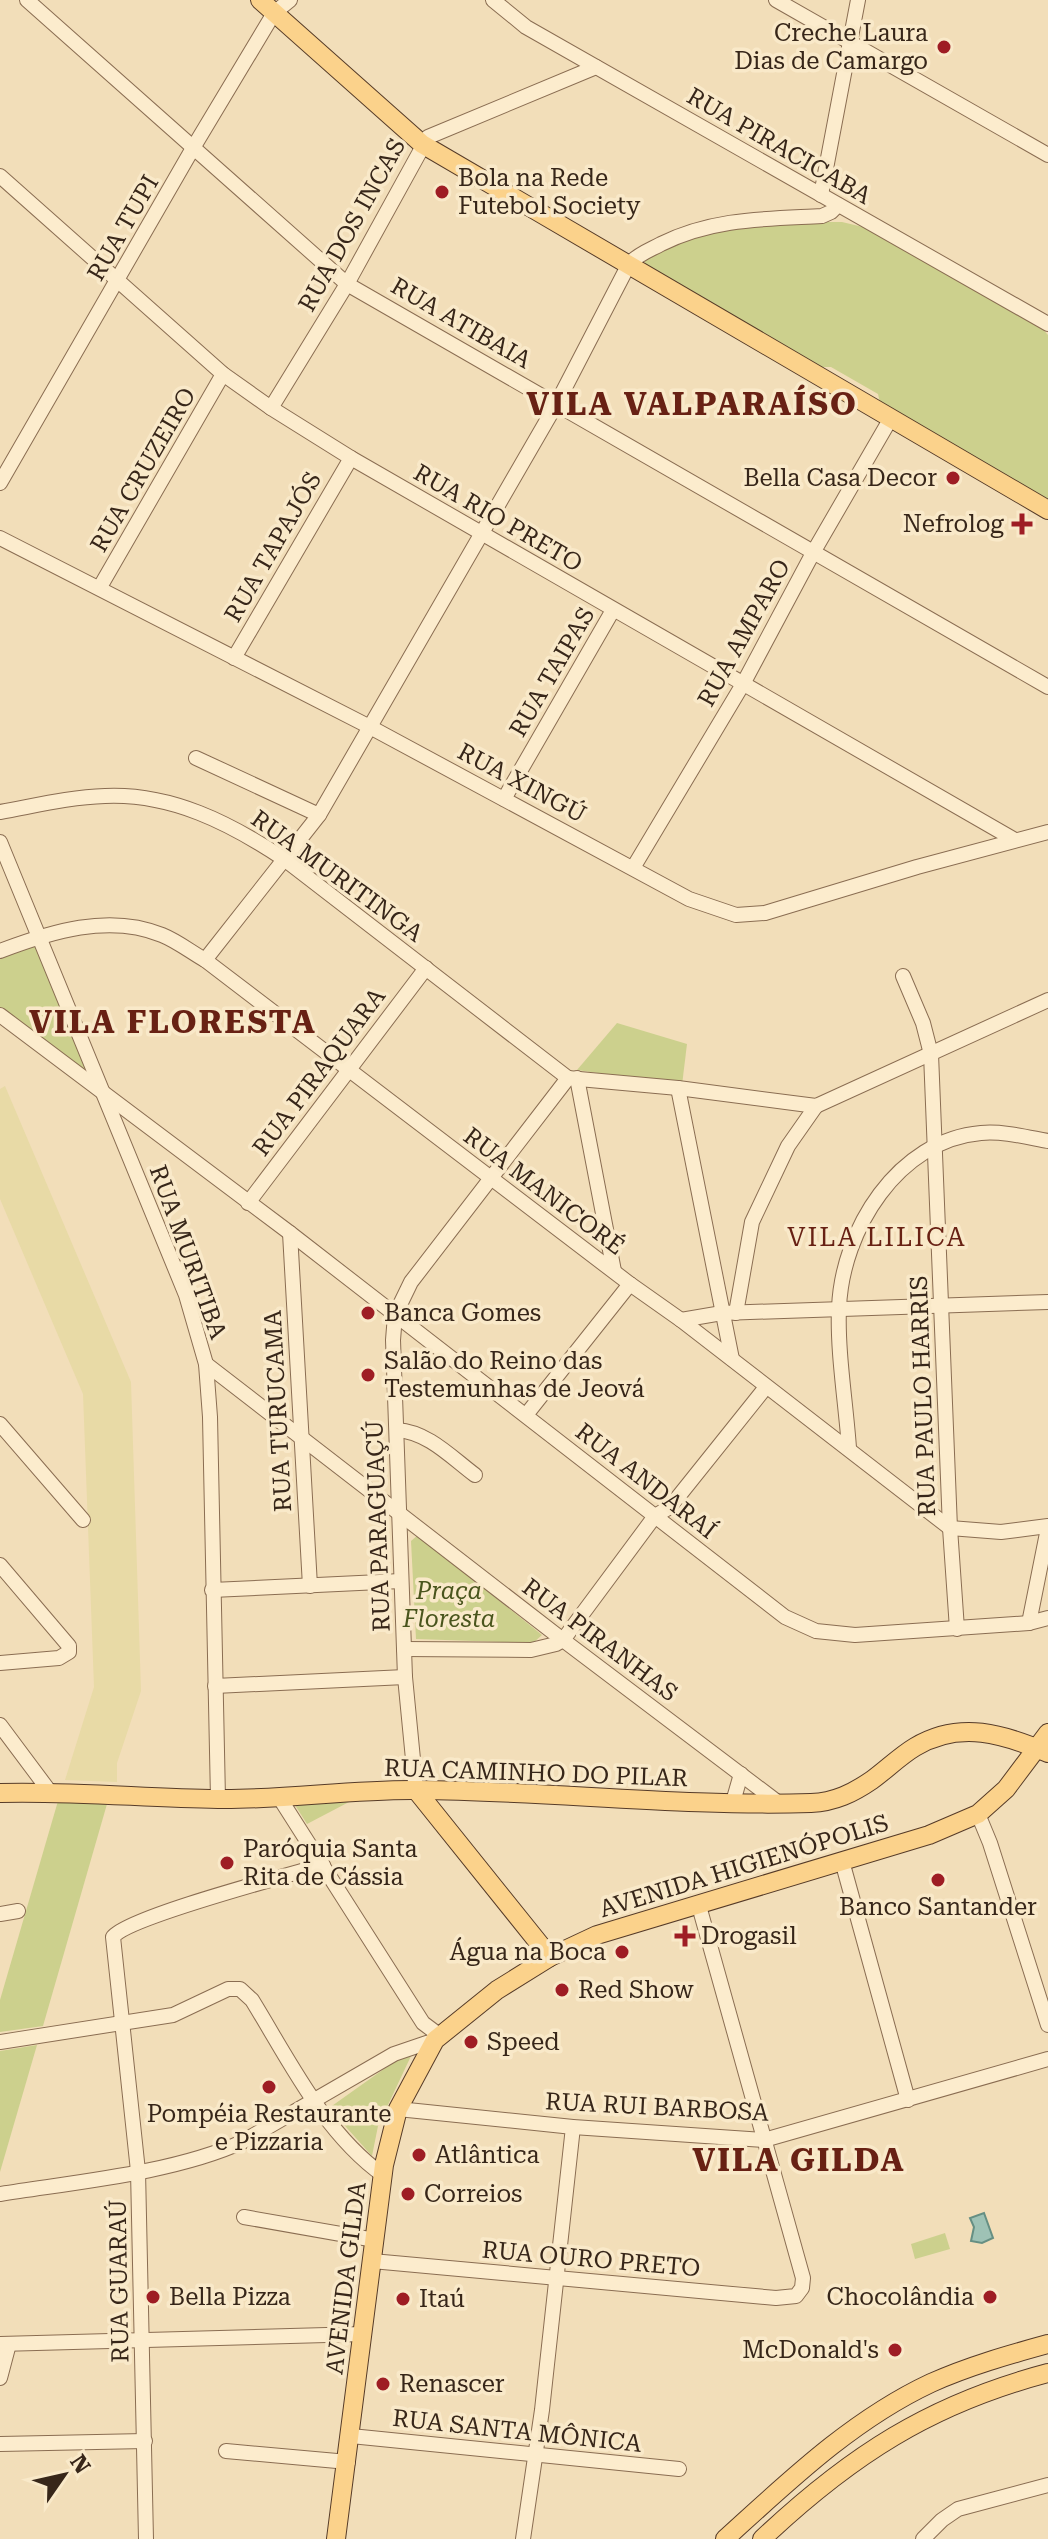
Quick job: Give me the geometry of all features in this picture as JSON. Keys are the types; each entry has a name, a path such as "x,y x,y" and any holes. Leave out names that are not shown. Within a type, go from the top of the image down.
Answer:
{"main road":[{"path":"260,0 422,144 1048,510"},
{"name":"RUA CAMINHO DO PILAR","path":"0,1793 218,1799 416,1790 780,1804 824,1803 842,1798 869,1782 912,1748 931,1738 957,1731 978,1731 1042,1750"},
{"name":"AVENIDA HIGIENÓPOLIS","path":"437,2037 497,1990 550,1957 597,1935 929,1835 978,1814 1042,1750 1048,1733"},
{"path":"416,1790 550,1957"},
{"name":"AVENIDA GILDA","path":"336,2539 383,2175 398,2109 437,2037"},
{"path":"725,2539 810,2461 903,2398 977,2365 1048,2344"},
{"path":"762,2539 824,2482 906,2428 976,2394 1048,2373"}],"street":[{"name":"RUA ATIBAIA","path":"27,0 347,284 1048,687"},
{"name":"RUA TUPI","path":"0,483 274,13 290,0"},
{"name":"RUA PIRACICABA","path":"493,0 526,27 1048,324"},
{"path":"776,0 1048,155"},
{"path":"821,195 858,0"},
{"name":"RUA DOS INCAS","path":"271,408 347,284 422,144 434,134 596,67"},
{"name":"RUA RIO PRETO","path":"0,176 223,374 271,408 351,458 1015,840"},
{"path":"205,960 319,815 557,403 629,264 649,250 697,229 745,219 822,216 838,205"},
{"name":"RUA CRUZEIRO","path":"100,587 223,374"},
{"name":"RUA AMPARO","path":"633,868 743,684 814,551 891,418"},
{"name":"RUA TAPAJÓS","path":"234,658 351,458"},
{"name":"RUA XINGÚ","path":"0,538 370,727 689,899 723,912 748,915 783,909 917,867 1048,832"},
{"name":"RUA TAIPAS","path":"504,799 613,610"},
{"path":"196,758 319,815"},
{"name":"RUA MURITINGA","path":"0,812 103,796 133,796 201,812 251,837 284,859 572,1078"},
{"name":"RUA MURITIBA","path":"0,842 186,1295 206,1364 210,1417 218,1799"},
{"name":"RUA MANICORÉ","path":"0,951 82,926 142,928 164,935 205,960 950,1528"},
{"name":"RUA PIRAQUARA","path":"248,1203 426,968"},
{"name":"RUA PAULO HARRIS","path":"903,976 923,1023 931,1054 950,1528 957,1629"},
{"path":"729,1313 752,1222 788,1146 816,1106 1048,1000"},
{"name":"RUA ANDARAÍ","path":"0,1015 290,1233 785,1617 816,1631 855,1635 1029,1623 1048,1618"},
{"path":"614,1271 572,1078 816,1106"},
{"name":"RUA PARAGUAÇÚ","path":"416,1790 405,1677 393,1340 395,1315 411,1282 572,1078"},
{"path":"678,1088 729,1313 732,1359"},
{"path":"849,1448 839,1308 845,1265 866,1213 895,1177 936,1145 967,1135 990,1132 1048,1141"},
{"name":"RUA TURUCAMA","path":"290,1233 310,1586"},
{"path":"526,1415 630,1284"},
{"path":"681,1320 729,1313 1048,1302"},
{"name":"RUA PIRANHAS","path":"206,1364 780,1804"},
{"path":"404,1649 531,1650 563,1640 655,1516 670,1507 766,1387"},
{"path":"0,1424 83,1520"},
{"path":"397,1430 424,1437 475,1475"},
{"path":"950,1528 1001,1532 1048,1527 1029,1623"},
{"path":"0,1565 69,1646 69,1652 59,1658 0,1663"},
{"path":"212,1590 401,1581"},
{"path":"215,1686 405,1677"},
{"path":"0,1725 50,1792"},
{"path":"733,1802 741,1774"},
{"path":"279,1797 423,2023 437,2037"},
{"path":"978,1814 1048,2025"},
{"path":"842,1861 908,2100"},
{"name":"RUA GUARAÚ","path":"146,2539 138,2171 113,1937 115,1933 153,1916 323,1865"},
{"path":"699,1906 764,2140"},
{"path":"0,1914 18,1911"},
{"path":"0,2042 181,2013 236,1987 252,2000 328,2119 383,2175"},
{"name":"AVENIDA HIGIENÓPOLIS","path":"0,2194 138,2171 217,2153 242,2142 394,2054 437,2037"},
{"name":"RUA RUI BARBOSA","path":"398,2109 573,2127 764,2140 1048,2059"},
{"path":"523,2539 573,2127"},
{"name":"RUA OURO PRETO","path":"372,2261 786,2299 796,2296 802,2288 803,2278 764,2140"},
{"path":"244,2217 375,2240"},
{"path":"0,2378 4,2344 363,2334"},
{"name":"RUA SANTA MÔNICA","path":"351,2436 679,2469"},
{"path":"0,2444 145,2441"},
{"path":"226,2451 348,2462"},
{"path":"923,2539 958,2509 1048,2485"}],"shaded area":[{"path":"5,1086 131,1382 141,1691 117,1763 117,1782 65,1780 94,1687 83,1394 0,1199 0,1089"}],"green space":[{"path":"823,222 863,227 1041,327 1048,335 1048,502 880,403 878,394 831,367 817,367 645,266 645,258 697,235 748,225"},
{"path":"36,943 94,1085 0,1009 0,957"},
{"path":"617,1023 687,1044 682,1085 577,1070"},
{"name":"Praça Floresta","path":"418,1535 542,1635 533,1643 416,1639 411,1541"},
{"path":"58,1801 107,1804 43,2026 0,2032 0,2000"},
{"path":"349,1802 307,1824 295,1805"},
{"path":"37,2045 0,2172 0,2051"},
{"path":"411,2056 378,2126 372,2156 329,2108 398,2059"},
{"path":"945,2233 950,2249 915,2259 911,2244"}],"water":[{"path":"984,2213 993,2238 982,2243 971,2241 974,2227 970,2218"}],"place":[{"name":"Creche Laura Dias de Camargo","path":"944,47"},
{"name":"Bola na Rede Futebol Society","path":"442,192"},
{"name":"Bella Casa Decor","path":"953,478"},
{"name":"Nefrolog","path":"1022,524"},
{"name":"Banca Gomes","path":"368,1313"},
{"name":"Salão do Reino das Testemunhas de Jeová","path":"368,1375"},
{"name":"Paróquia Santa Rita de Cássia","path":"227,1863"},
{"name":"Banco Santander","path":"938,1880"},
{"name":"Drogasil","path":"685,1936"},
{"name":"Água na Boca","path":"622,1952"},
{"name":"Red Show","path":"562,1990"},
{"name":"Speed","path":"471,2042"},
{"name":"Pompéia Restaurante e Pizzaria","path":"269,2087"},
{"name":"Atlântica","path":"419,2155"},
{"name":"Correios","path":"408,2194"},
{"name":"Bella Pizza","path":"153,2297"},
{"name":"Chocolândia","path":"990,2297"},
{"name":"Itaú","path":"403,2299"},
{"name":"McDonald's","path":"895,2350"},
{"name":"Renascer","path":"383,2384"}],"district":[{"name":"VILA VALPARAÍSO","path":"692,404"},
{"name":"VILA FLORESTA","path":"173,1022"},
{"name":"VILA LILICA","path":"877,1237"},
{"name":"VILA GILDA","path":"799,2160"}]}
